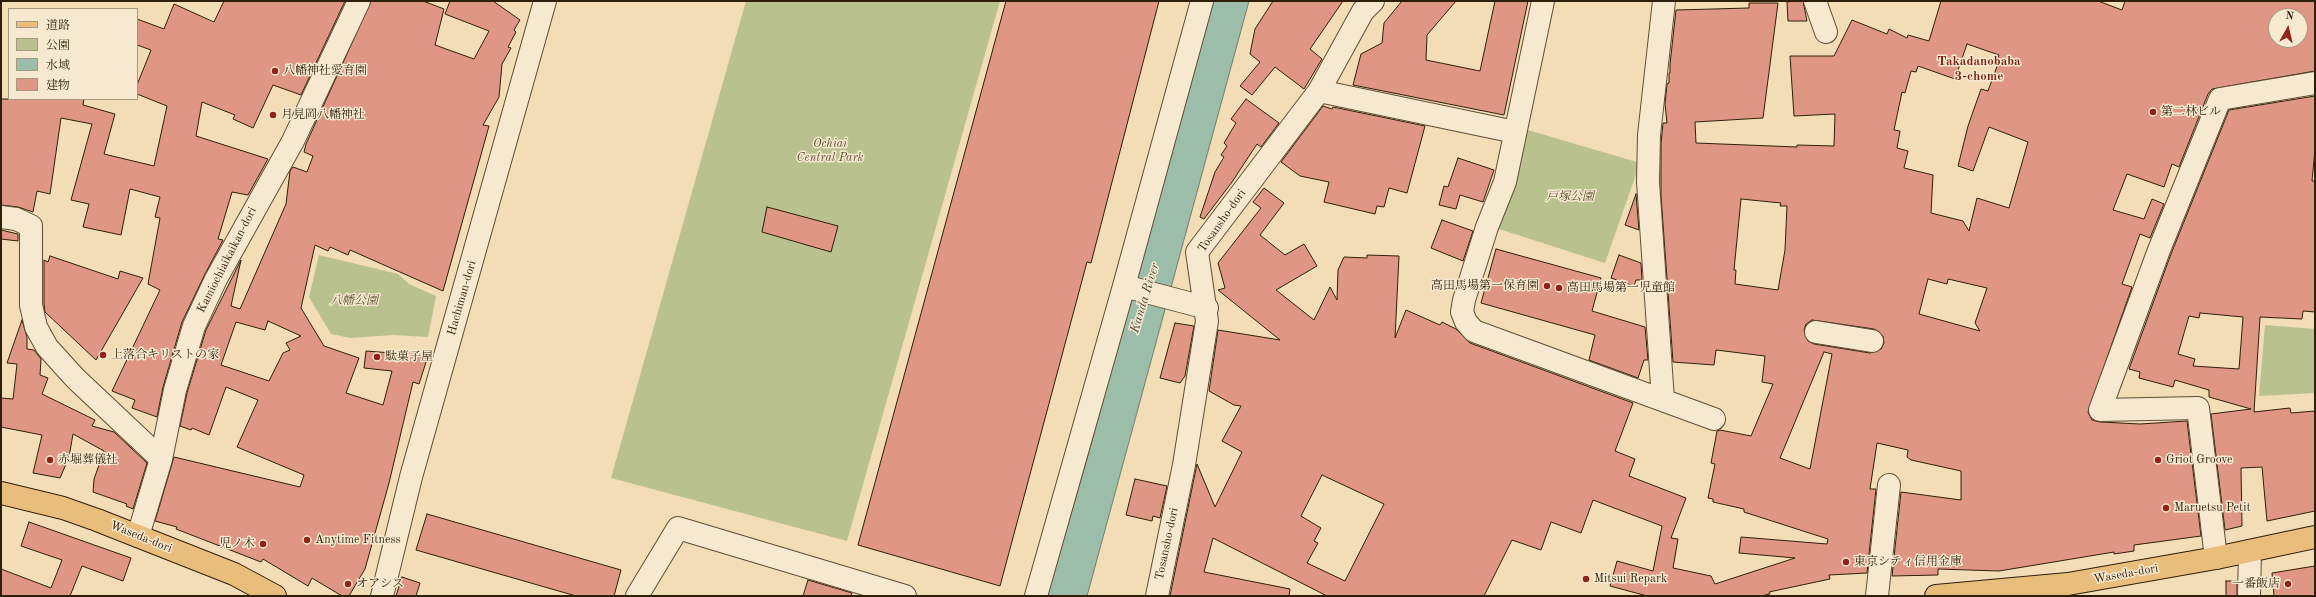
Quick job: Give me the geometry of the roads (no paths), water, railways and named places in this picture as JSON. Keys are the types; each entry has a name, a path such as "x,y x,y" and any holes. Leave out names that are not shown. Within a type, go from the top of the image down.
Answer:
{"main road":[{"name":"Waseda-dori","path":"1,493 62,508 138,536 234,574 275,596"},
{"name":"Waseda-dori","path":"1936,596 2068,584 2216,558 2315,537"}],"street":[{"name":"Kamiochiaikaikan-dori","path":"138,536 161,459 175,390 194,326 216,279 293,141 359,1"},
{"name":"Hachiman-dori","path":"382,596 411,477 545,1"},
{"path":"1036,596 1129,288 1202,1"},
{"name":"Tosansho-dori","path":"1157,596 1197,391 1207,321 1197,252 1319,91 1363,11 1373,1"},
{"path":"1543,1 1505,182 1487,227 1464,300 1462,312 1466,322 1474,331 1714,419"},
{"path":"1663,400 1648,182 1649,135 1664,1"},
{"path":"1815,1 1826,32"},
{"path":"2216,558 2198,408 2100,410 2156,257 2220,98 2315,83"},
{"path":"1319,91 1515,132"},
{"path":"1,217 16,219 31,226 31,305 36,327 47,347 74,378 161,459"},
{"path":"1129,288 1206,308"},
{"path":"1816,332 1872,341"},
{"path":"1877,596 1889,485"},
{"path":"637,596 678,528 905,596"},
{"path":"2249,596 2250,551"}],"water":[{"name":"Kanda River","path":"1211,1 1249,1 1087,596 1047,596 1089,452"}],"place":[{"name":"八幡神社愛育園","path":"275,71"},
{"name":"第二林ビル","path":"2153,112"},
{"name":"月見岡八幡神社","path":"273,115"},
{"name":"高田馬場第一保育園","path":"1547,286"},
{"name":"高田馬場第一児童館","path":"1559,288"},
{"name":"上落合キリストの家","path":"103,355"},
{"name":"駄菓子屋","path":"377,357"},
{"name":"赤堀葬儀社","path":"50,460"},
{"name":"Griot Groove","path":"2158,460"},
{"name":"Maruetsu Petit","path":"2166,508"},
{"name":"Anytime Fitness","path":"307,540"},
{"name":"児ノ木","path":"263,544"},
{"name":"東京シティ信用金庫","path":"1846,562"},
{"name":"Mitsui Repark","path":"1586,579"},
{"name":"オアシス","path":"348,584"},
{"name":"一番飯店","path":"2288,584"}],"district":[{"name":"Takadanobaba 3-chome","path":"1979,70"}],"park label":[{"name":"Ochiai Central Park","path":"830,151"},
{"name":"戸塚公園","path":"1570,197"},
{"name":"八幡公園","path":"354,301"}]}
